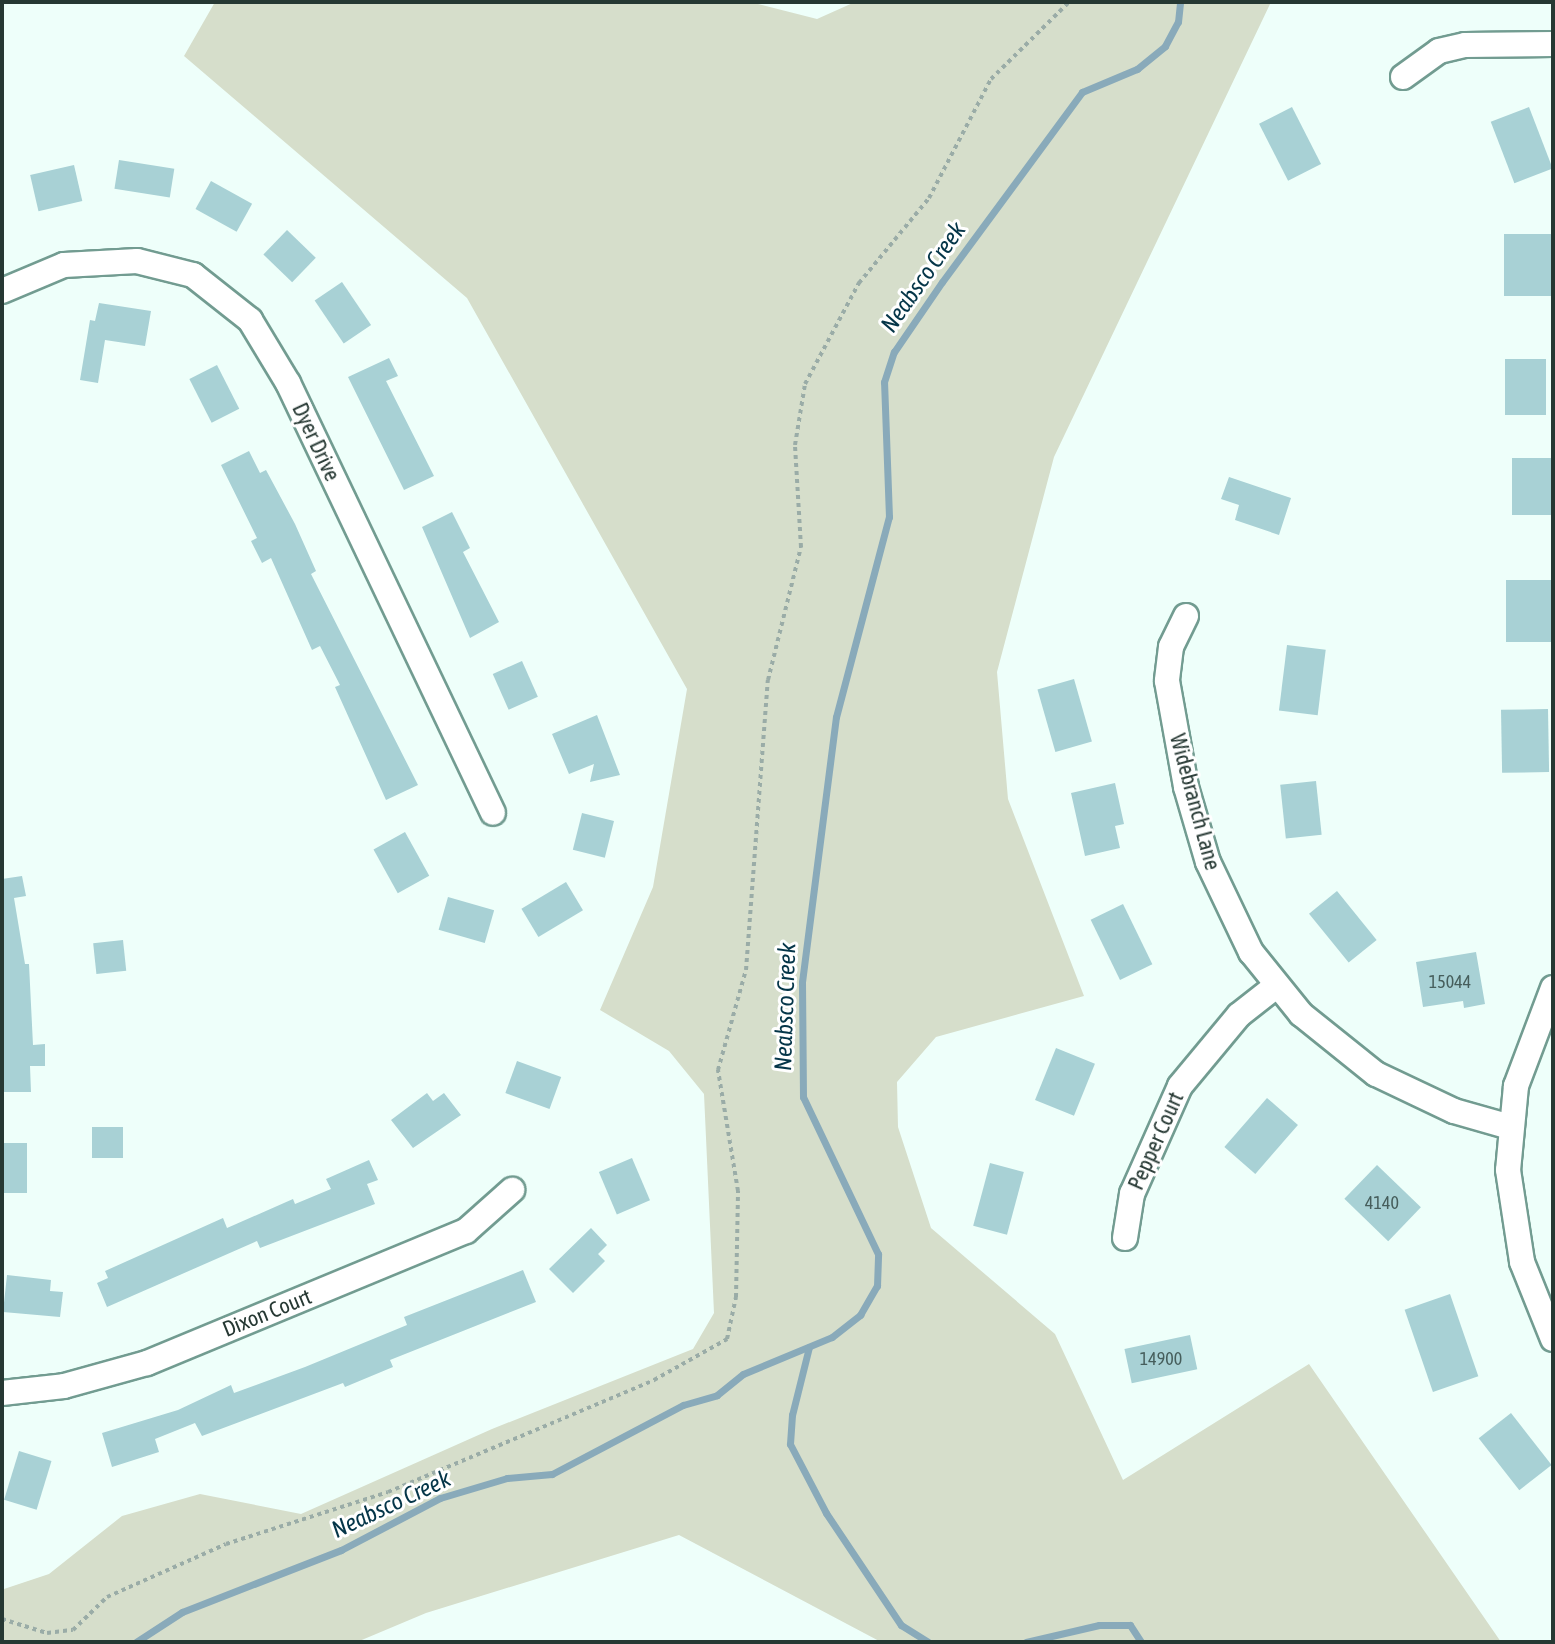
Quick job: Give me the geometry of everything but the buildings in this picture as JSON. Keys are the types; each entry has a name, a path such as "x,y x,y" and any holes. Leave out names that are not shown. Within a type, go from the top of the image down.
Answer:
{"street":[{"path":"1403,77 1439,51 1465,45 1553,44"},
{"name":"Dyer Drive","path":"2,291 64,265 137,261 193,275 250,320 288,383 493,813"},
{"name":"Widebranch Lane","path":"1186,616 1171,647 1167,681 1186,787 1208,862 1230,913 1276,986 1336,1046 1376,1074 1454,1111 1510,1127"},
{"name":"Pepper Court","path":"1125,1238 1132,1194 1180,1086 1239,1015 1276,986"},
{"path":"1553,988 1516,1086 1510,1127 1513,1216 1522,1262 1553,1339"},
{"name":"Dixon Court","path":"2,1393 64,1386 147,1363 466,1231 512,1190"}],"path":[{"path":"2,1619 47,1633 73,1630 107,1597 226,1544 281,1524 307,1522 388,1492 654,1380 727,1339 736,1297 738,1191 718,1070 746,970 768,680 801,547 795,445 805,384 859,283 929,198 991,79 1069,2"}],"green space":[{"path":"215,2 750,2 817,19 855,2 1271,2 1054,457 997,672 1008,799 1084,996 936,1037 897,1082 898,1127 931,1228 1055,1334 1123,1480 1309,1364 1501,1642 881,1642 679,1535 426,1613 357,1642 2,1642 4,1589 49,1574 122,1516 200,1494 301,1514 492,1429 693,1349 714,1313 704,1094 669,1051 600,1010 653,887 687,689 467,298 184,56"}],"waterway":[{"name":"Neabsco Creek","path":"136,1642 182,1612 341,1550 440,1498 507,1478 552,1474 683,1405 717,1395 743,1374 832,1337 860,1315 877,1286 878,1254 803,1097 802,982 836,717 889,517 884,382 894,352 1082,92 1137,69 1165,46 1178,22 1180,2"},
{"path":"809,1347 792,1415 790,1444 826,1513 901,1625 928,1642"},
{"path":"1026,1642 1099,1625 1130,1625 1141,1642"}]}
